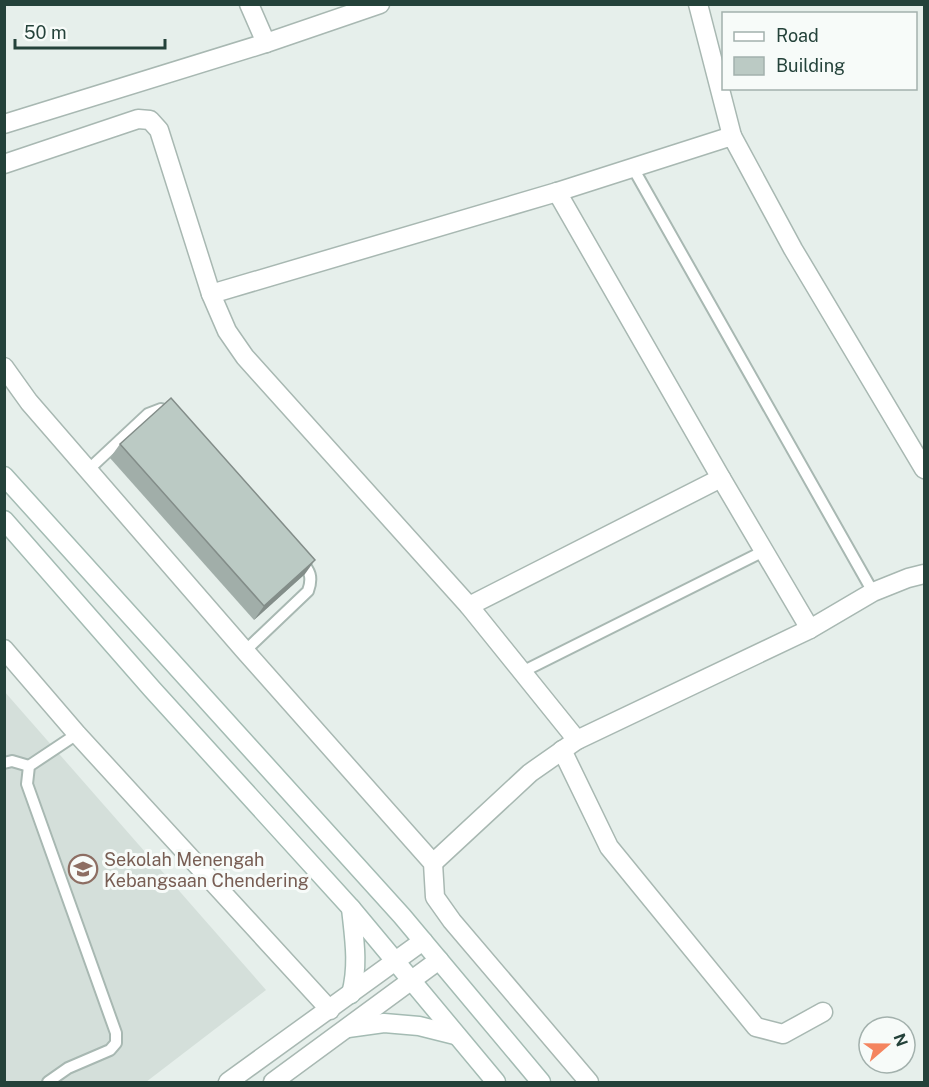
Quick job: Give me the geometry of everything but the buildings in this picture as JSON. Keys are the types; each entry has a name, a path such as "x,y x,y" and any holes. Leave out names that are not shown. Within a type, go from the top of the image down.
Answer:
{"street":[{"path":"249,4 266,43"},
{"path":"698,4 732,136 793,249 924,469"},
{"path":"4,124 266,43 371,6"},
{"path":"4,164 138,119 150,120 159,130 211,294 227,331 245,357 469,606 522,672 569,745 609,847 756,1027 783,1034 823,1012"},
{"path":"211,294 557,192 732,136"},
{"path":"557,192 810,629"},
{"path":"4,367 28,402 433,862 435,897 452,921 589,1083"},
{"path":"4,476 423,941 541,1083"},
{"path":"469,606 721,478"},
{"path":"4,520 152,689 351,908 496,1083"},
{"path":"433,862 530,773 569,745 810,629 873,592 924,574"},
{"path":"4,650 77,734 330,1010"},
{"path":"351,908 356,951 356,977 351,994"},
{"path":"228,1083 423,941"},
{"path":"273,1083 439,960"},
{"path":"348,1028 384,1023 420,1026 455,1035"}],"lane":[{"path":"633,168 873,592"},
{"path":"88,470 154,410 161,409 171,414 179,423"},
{"path":"522,672 764,551"},
{"path":"245,651 308,591 311,580 309,571 296,555"},
{"path":"48,1083 68,1068 110,1050 116,1043 116,1034 27,784 29,766 77,734"},
{"path":"4,763 12,761 29,766"}],"shaded area":[{"name":"Sekolah Menengah Kebangsaan Chendering","path":"4,691 266,990 146,1082 5,1082"}],"place":[{"name":"Sekolah Menengah Kebangsaan Chendering","path":"83,869"}]}
